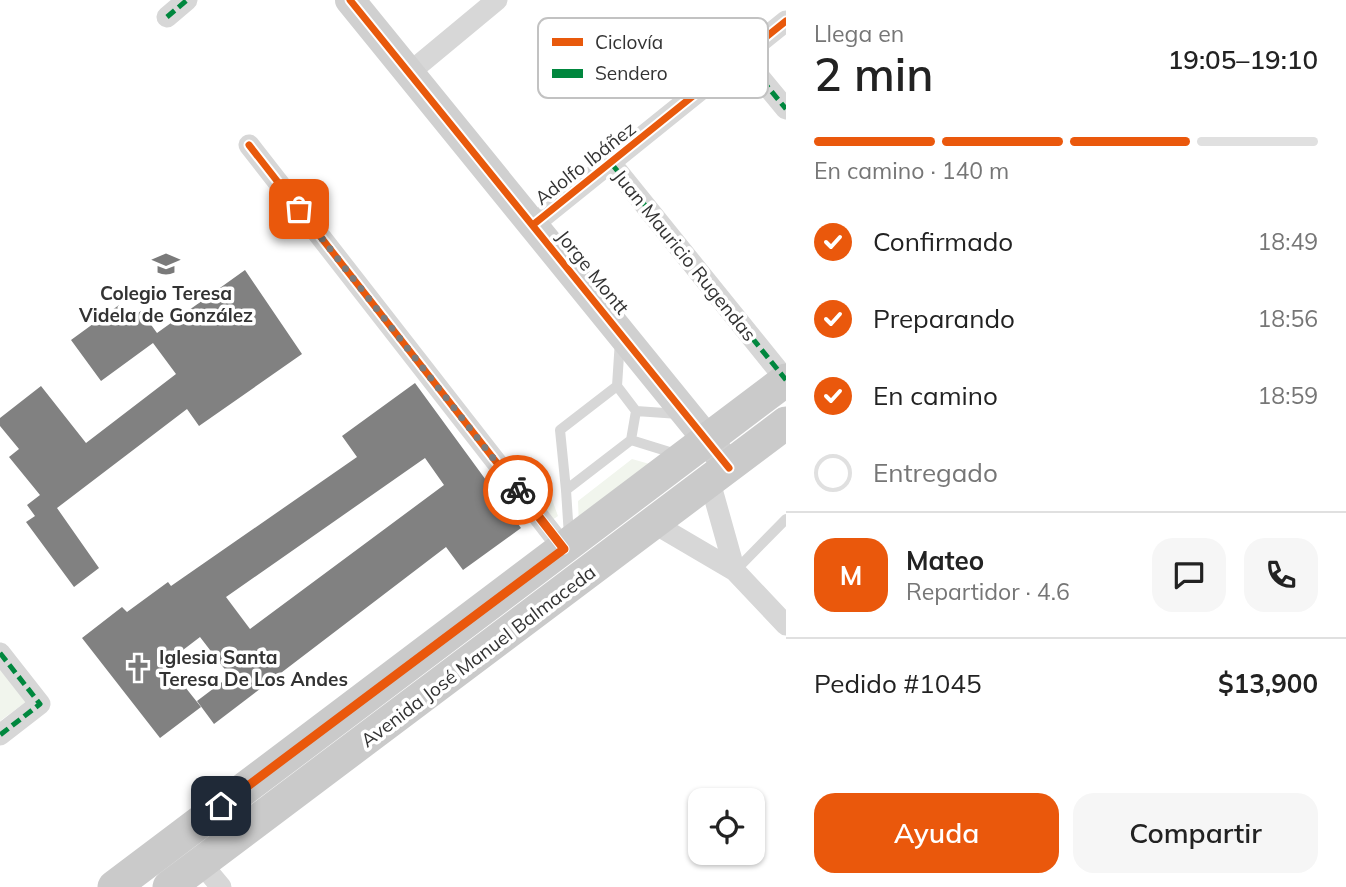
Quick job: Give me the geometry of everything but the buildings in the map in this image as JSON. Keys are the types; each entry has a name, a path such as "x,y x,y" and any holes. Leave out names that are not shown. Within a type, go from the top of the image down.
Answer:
{"main road":[{"name":"Avenida José Manuel Balmaceda","path":"114,887 567,547 694,437 786,380"},
{"name":"Avenida José Manuel Balmaceda","path":"169,887 211,875 786,423"}],"street":[{"path":"167,17 187,0"},
{"name":"Jorge Montt","path":"349,0 620,331 719,475"},
{"path":"409,73 497,0"},
{"name":"Adolfo Ibáñez","path":"768,37 786,22"},
{"path":"768,87 786,109"},
{"name":"Adolfo Ibáñez","path":"534,224 692,98"},
{"path":"249,145 567,547"},
{"name":"Juan Mauricio Rugendas","path":"611,163 786,380"},
{"path":"719,475 735,571"},
{"path":"656,524 735,571 786,625"},
{"path":"0,653 40,704 0,735"}],"lane":[{"path":"620,331 617,386 636,411 694,437"},
{"path":"567,547 566,490 560,430 617,386"},
{"path":"631,440 636,411"},
{"path":"566,490 631,440 694,437"},
{"path":"735,571 786,519"}],"shaded area":[{"path":"522,459 550,494 558,516 548,523 508,469"},
{"path":"632,459 660,467 579,528 578,501"},
{"path":"0,666 27,701 0,721"}],"marked path":[{"path":"167,17 187,0"},
{"path":"768,87 786,109"},
{"path":"611,163 786,380"},
{"path":"0,653 40,704 0,735"}],"cycle path":[{"path":"350,0 729,468"},
{"path":"768,36 786,21"},
{"path":"534,224 690,98"},
{"path":"249,145 564,549"}],"way so far":[{"path":"299,209 518,490"}],"place":[{"name":"Colegio Teresa Videla de González","path":"166,264"},
{"name":"Iglesia Santa Teresa De Los Andes","path":"138,668"}],"route":[{"path":"221,806 564,549 518,490"}]}
